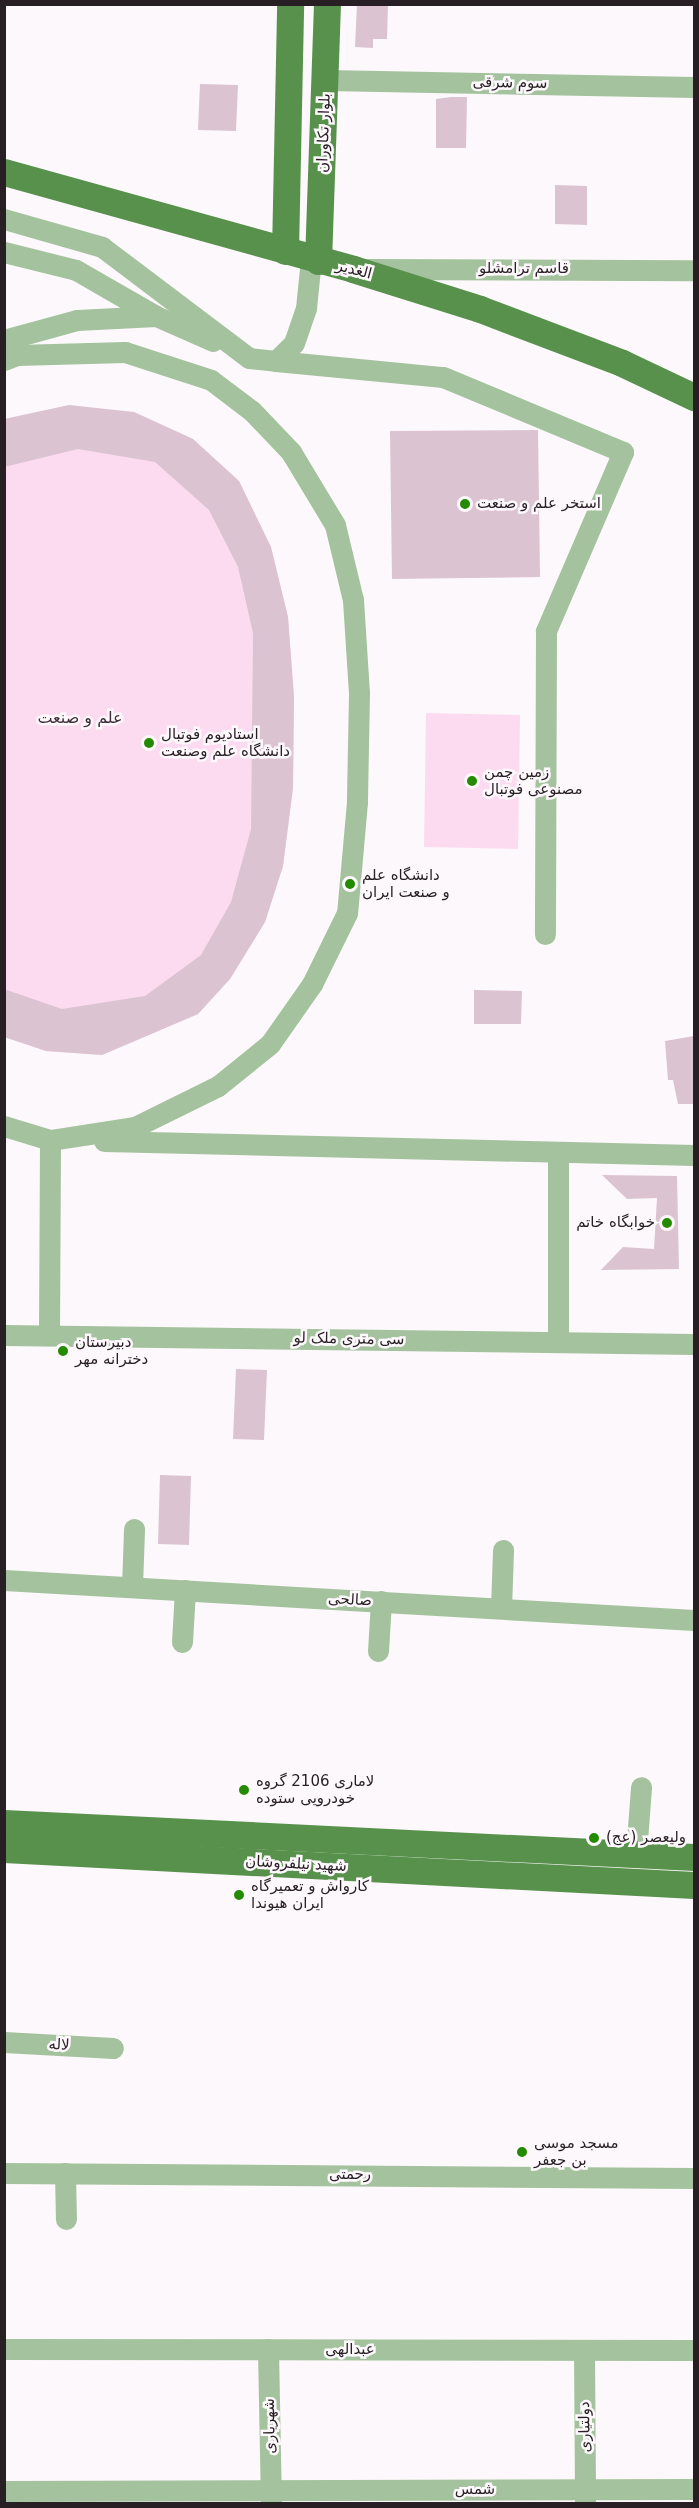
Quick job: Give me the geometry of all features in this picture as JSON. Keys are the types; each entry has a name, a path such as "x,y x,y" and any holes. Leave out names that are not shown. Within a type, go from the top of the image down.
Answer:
{"main road":[{"path":"290,4 305,257"},
{"name":"بلوار تکاوران","path":"305,257 326,80 327,4"},
{"name":"الغدیر","path":"4,171 353,269 480,309 622,363 694,397"},
{"name":"شهید نیلفروشان","path":"4,1823 694,1857"},
{"name":"شهید نیلفروشان","path":"4,1849 694,1885"}],"street":[{"name":"سوم شرقی","path":"326,80 694,87"},
{"path":"4,219 102,247 249,358"},
{"path":"4,252 76,270 156,316 249,358 443,377 623,452 546,631 545,934"},
{"path":"276,361 297,334 306,308 305,257"},
{"name":"قاسم ترامشلو","path":"353,269 694,270"},
{"path":"4,340 78,320 156,316"},
{"path":"4,360 17,355 125,352 211,380 252,411 291,452 335,525 353,600 359,694 357,802 347,913 312,984 270,1044 218,1086 135,1127 50,1140 4,1126"},
{"path":"4,1140 694,1155"},
{"path":"49,1335 50,1140"},
{"path":"558,1153 558,1342"},
{"name":"سی متری ملک لو","path":"4,1335 694,1344"},
{"path":"132,1587 134,1529"},
{"path":"501,1608 503,1550"},
{"name":"صالحی","path":"4,1580 694,1620"},
{"path":"182,1642 185,1590"},
{"path":"378,1651 381,1601"},
{"path":"636,1854 641,1787"},
{"name":"لاله","path":"4,2042 113,2048"},
{"name":"رحمتی","path":"4,2173 694,2178"},
{"path":"65,2173 66,2219"},
{"name":"عبدالهی","path":"4,2349 694,2350"},
{"name":"شهریاری","path":"268,2349 271,2497"},
{"name":"دولتیاری","path":"584,2350 585,2496"},
{"name":"شمس","path":"4,2491 271,2497 585,2496 694,2489"}],"shaded area":[{"name":"استادیوم فوتبال دانشگاه علم وصنعت","path":"134,412 193,439 239,481 271,547 288,617 294,697 293,788 283,866 265,922 230,979 198,1014 102,1055 46,1051 5,1037 5,419"},
{"name":"زمین چمن مصنوعی فوتبال","path":"426,713 520,715 518,849 424,847"}],"building":[{"path":"357,4 388,4 387,39 373,39 373,48 355,47"},
{"path":"200,84 238,85 236,131 198,130"},
{"path":"467,97 466,148 436,148 436,99"},
{"path":"555,185 587,186 587,225 555,224"},
{"path":"69,405 134,412 193,439 239,481 271,547 288,617 294,697 293,788 283,866 265,922 230,979 198,1014 102,1055 46,1051 4,1037 4,989 62,1009 145,996 201,955 231,902 251,829 253,633 238,567 209,510 155,462 78,449 4,467 4,419"},
{"name":"استخر علم و صنعت","path":"538,430 540,577 392,579 390,431"},
{"path":"474,990 522,991 521,1024 474,1024"},
{"path":"694,1036 694,1104 678,1104 673,1080 668,1080 665,1041"},
{"name":"خوابگاه خاتم","path":"602,1175 677,1176 679,1269 601,1270 623,1247 654,1249 657,1198 627,1199"},
{"path":"236,1369 267,1370 264,1440 233,1439"},
{"path":"160,1475 191,1476 189,1545 158,1544"}],"place":[{"name":"استخر علم و صنعت","path":"465,504"},
{"name":"استادیوم فوتبال دانشگاه علم وصنعت","path":"149,743"},
{"name":"زمین چمن مصنوعی فوتبال","path":"472,781"},
{"name":"دانشگاه علم و صنعت ایران","path":"350,884"},
{"name":"خوابگاه خاتم","path":"667,1223"},
{"name":"دبیرستان دخترانه مهر","path":"63,1351"},
{"name":"لاماری 2106 گروه خودرویی ستوده","path":"244,1790"},
{"name":"ولیعصر (عج)","path":"594,1838"},
{"name":"کارواش و تعمیرگاه ایران هیوندا","path":"239,1895"},
{"name":"مسجد موسی بن جعفر","path":"522,2152"}],"district":[{"name":"علم و صنعت","path":"80,718"}]}
